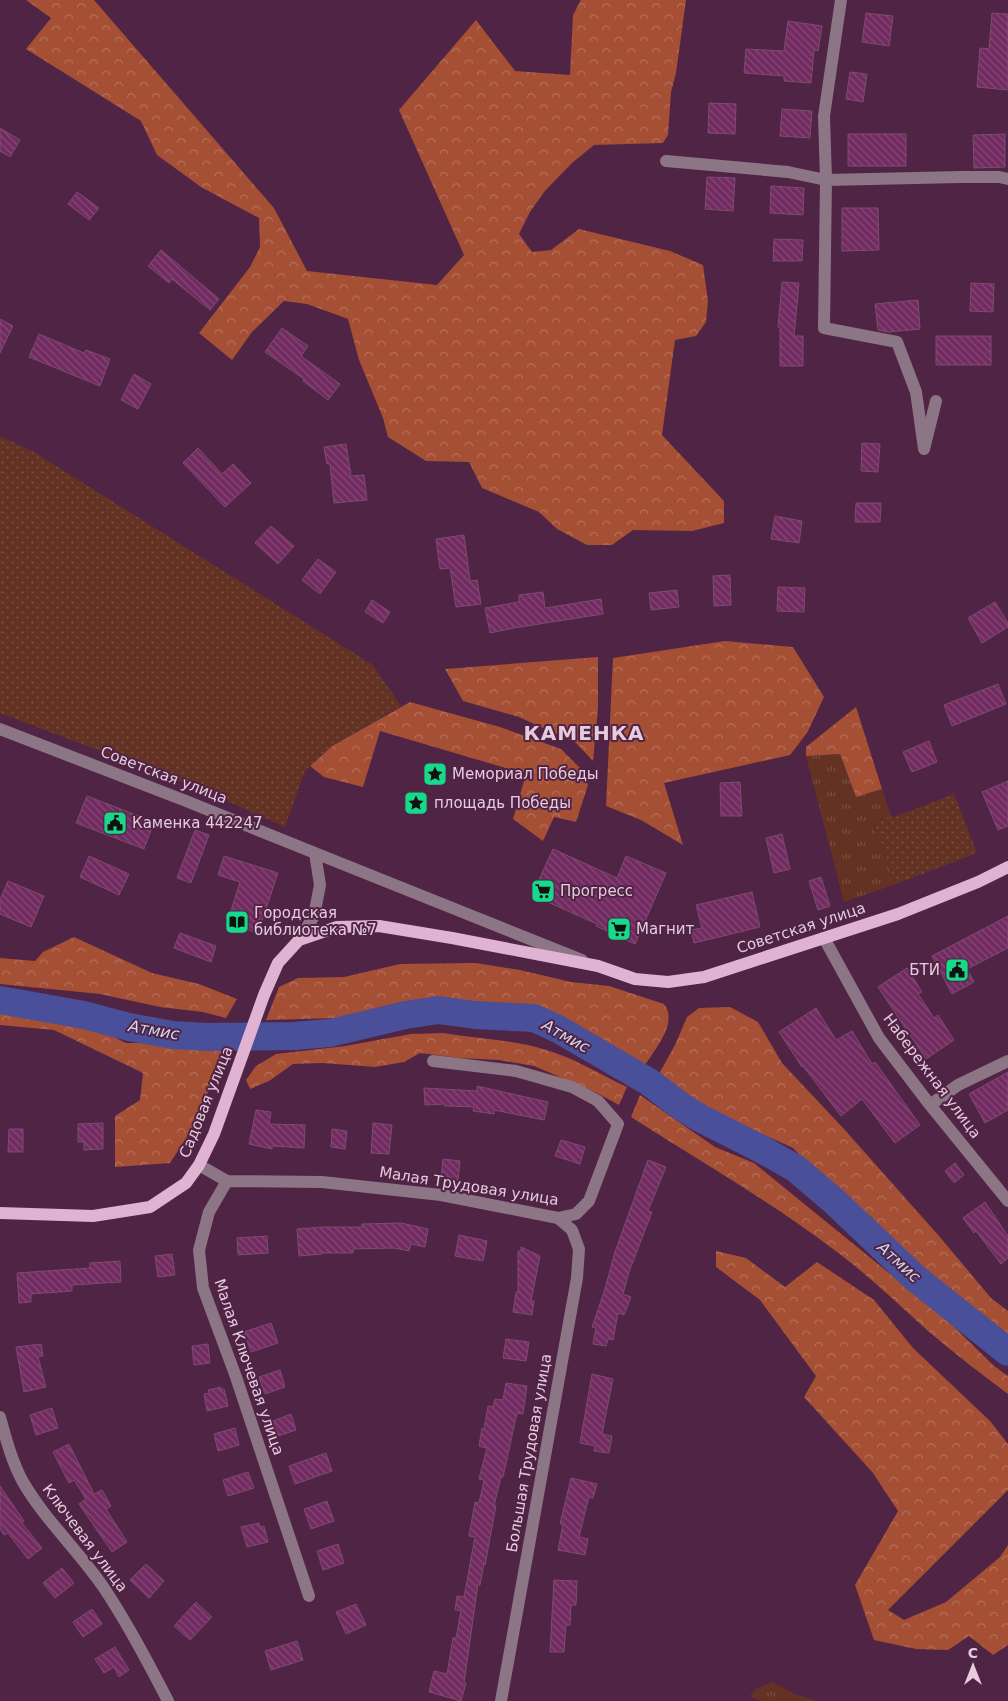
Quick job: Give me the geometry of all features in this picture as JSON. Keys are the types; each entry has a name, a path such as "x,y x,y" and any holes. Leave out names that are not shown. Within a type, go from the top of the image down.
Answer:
{"main road":[{"name":"Советская улица","path":"299,940 337,927 379,926 598,966 635,979 668,982 704,977 898,914 978,882 1008,867"},
{"name":"Садовая улица","path":"0,1213 93,1216 150,1207 186,1183 200,1165 214,1134 264,995 278,963 299,940"}],"street":[{"path":"841,0 824,116 826,180 824,328 897,342 916,392 924,449 936,402"},
{"path":"666,161 788,172 826,180 960,177 1008,180"},
{"name":"Советская улица","path":"0,729 186,801 598,966"},
{"path":"299,940 314,916 320,885 315,854"},
{"name":"Набережная улица","path":"824,938 880,1038 930,1106 1008,1201"},
{"name":"Малая Трудовая улица","path":"227,1181 322,1182 441,1195 558,1218 576,1214 589,1201 618,1124 598,1101 572,1087 516,1071 433,1061"},
{"path":"930,1106 958,1085 1008,1061"},
{"path":"200,1165 227,1181"},
{"name":"Малая Ключевая улица","path":"227,1181 209,1212 199,1250 203,1288 236,1377 309,1596"},
{"name":"Большая Трудовая улица","path":"501,1701 577,1278 579,1249 572,1230 558,1218"},
{"name":"Ключевая улица","path":"0,1417 8,1446 22,1480 38,1506 104,1587 142,1650 168,1701"}],"green space":[{"path":"26,0 94,0 274,208 307,271 437,285 464,255 399,110 476,20 515,71 570,75 573,15 581,0 686,0 676,73 671,92 668,135 663,143 594,145 572,163 544,192 530,212 519,234 532,252 551,250 579,229 670,251 703,265 708,301 706,322 696,336 675,340 662,435 724,501 724,523 692,531 633,530 612,545 587,545 557,529 539,512 482,488 469,462 426,461 388,437 383,418 359,360 348,319 307,304 284,301 252,332 232,360 199,333 250,267 260,247 259,218 201,187 157,155 141,121 26,49 51,18"},
{"path":"0,436 34,452 373,665 401,706 332,746 305,771 285,827 202,790 0,713"},
{"path":"725,641 793,647 824,697 807,733 790,755 664,783 683,845 641,820 606,806 613,658"},
{"path":"598,657 598,708 593,761 576,743 519,717 463,701 445,669"},
{"path":"410,702 500,727 561,749 583,771 588,785 576,822 554,817 543,841 513,819 526,774 380,731 363,787 324,777 310,766 332,746"},
{"path":"856,707 882,789 856,797 840,754 806,756 806,747"},
{"path":"840,754 856,797 882,789 892,818 873,826 896,884 844,902 806,756"},
{"path":"954,794 977,853 896,884 873,825"},
{"path":"74,937 152,973 199,984 237,999 226,1018 203,1012 160,1007 100,994 0,984 0,958 35,961 43,952"},
{"path":"476,963 520,970 571,982 609,986 664,1004 668,1011 669,1019 667,1028 659,1045 644,1067 615,1053 564,1021 527,1008 471,1007 439,1001 406,1001 339,1018 266,1020 279,987 298,978 344,977 400,964"},
{"path":"730,1007 758,1022 782,1063 844,1129 991,1298 1008,1311 1008,1334 977,1310 936,1284 894,1248 824,1181 793,1148 680,1097 655,1081 675,1045 687,1017 699,1008"},
{"path":"0,1011 68,1018 92,1026 126,1043 208,1043 225,1053 192,1129 170,1163 115,1167 115,1116 140,1100 143,1073 54,1030 0,1025"},
{"path":"443,1033 518,1043 554,1052 627,1087 619,1105 595,1092 534,1066 499,1060 459,1058 420,1053 404,1062 375,1067 322,1063 293,1064 269,1081 250,1089 246,1080 256,1066 276,1054 345,1046 411,1034"},
{"path":"640,1095 715,1147 754,1163 948,1321 994,1366 1008,1376 1008,1394 928,1331 837,1252 761,1199 631,1117"},
{"path":"716,1251 746,1258 785,1287 817,1262 874,1300 913,1348 990,1421 1008,1444 1008,1490 888,1610 904,1620 946,1602 1000,1557 1008,1545 1008,1645 993,1655 969,1636 948,1650 916,1649 874,1640 855,1585 898,1511 873,1473 804,1397 816,1376 760,1300 716,1267"},
{"path":"773,1682 796,1695 819,1701 760,1701 751,1697 751,1694 757,1688"}],"building":[{"path":"866,13 893,16 889,46 862,42"},
{"path":"992,13 1008,14 1008,90 977,87 980,48 989,49"},
{"path":"788,21 822,26 818,51 814,50 811,83 784,81 784,76 744,73 746,49 784,51"},
{"path":"850,72 867,74 863,102 846,99"},
{"path":"709,103 736,104 735,134 708,133"},
{"path":"782,109 812,111 810,138 780,136"},
{"path":"0,128 20,140 10,157 0,151"},
{"path":"848,134 906,134 906,166 848,166"},
{"path":"1005,134 1005,167 974,168 973,135"},
{"path":"707,177 735,178 733,211 705,209"},
{"path":"771,186 804,188 803,215 770,213"},
{"path":"77,192 99,208 89,220 68,204"},
{"path":"842,208 878,208 879,250 842,251"},
{"path":"774,239 803,240 802,261 773,261"},
{"path":"161,250 219,299 210,310 172,279 169,283 148,266"},
{"path":"782,282 799,283 794,336 803,336 803,366 780,366 780,327 778,327"},
{"path":"971,283 994,284 993,312 970,311"},
{"path":"918,300 920,329 889,332 878,330 875,304"},
{"path":"0,319 13,326 0,353"},
{"path":"282,328 308,346 301,356 340,384 328,400 303,381 304,379 265,352"},
{"path":"39,334 84,353 86,350 110,359 100,386 29,357"},
{"path":"936,336 991,336 991,365 936,365"},
{"path":"134,374 151,384 138,409 121,400"},
{"path":"862,443 880,444 878,472 861,471"},
{"path":"346,444 351,476 364,475 367,500 334,503 330,464 327,464 324,447"},
{"path":"198,448 222,474 233,464 251,483 225,507 183,463"},
{"path":"856,503 881,503 880,522 855,522"},
{"path":"775,516 802,521 799,543 771,539"},
{"path":"271,526 294,546 278,564 255,543"},
{"path":"464,535 470,581 477,580 481,604 456,607 450,568 440,569 436,539"},
{"path":"318,559 336,572 320,594 302,580"},
{"path":"730,575 731,605 714,606 713,576"},
{"path":"778,587 805,588 804,612 777,611"},
{"path":"677,590 679,607 651,610 649,593"},
{"path":"543,592 545,608 601,599 603,614 490,633 485,608 519,602 519,595"},
{"path":"372,600 390,612 383,623 365,612"},
{"path":"995,602 1008,623 1008,627 982,643 968,618"},
{"path":"998,684 1006,704 952,726 944,705"},
{"path":"929,741 937,762 912,772 903,752"},
{"path":"1008,781 1008,826 998,830 982,792"},
{"path":"740,782 742,816 721,816 720,783"},
{"name":"Каменка 442247","path":"87,796 154,822 144,849 76,823"},
{"path":"195,830 209,835 191,883 177,878"},
{"path":"782,834 790,869 774,873 766,838"},
{"path":"553,849 617,878 626,856 666,873 635,944 596,926 597,924 532,895"},
{"path":"89,856 129,874 119,895 80,877"},
{"path":"224,856 278,873 258,933 227,923 240,882 218,875"},
{"path":"821,877 830,906 818,910 809,881"},
{"path":"8,881 44,896 31,927 0,914 0,900"},
{"path":"752,892 760,927 694,943 691,930 702,928 696,905"},
{"path":"1008,916 1008,948 967,969 974,982 952,994 932,956"},
{"path":"180,933 216,946 211,962 174,948"},
{"path":"907,968 922,992 918,994 934,1018 938,1015 954,1040 926,1059 878,987"},
{"path":"816,1008 836,1040 852,1031 872,1064 875,1062 920,1125 895,1143 862,1099 841,1116 802,1067 779,1032"},
{"path":"1008,1072 1008,1110 985,1123 969,1094"},
{"path":"477,1086 548,1102 544,1120 494,1110 494,1114 473,1111 474,1107 445,1106 445,1104 425,1105 424,1088 477,1091"},
{"path":"256,1110 271,1112 269,1124 305,1125 304,1148 272,1146 272,1149 249,1144"},
{"path":"103,1123 103,1149 84,1150 84,1142 78,1142 78,1124"},
{"path":"373,1123 392,1125 389,1154 371,1153"},
{"path":"9,1129 23,1129 23,1152 8,1152"},
{"path":"332,1129 347,1131 345,1149 331,1147"},
{"path":"561,1140 585,1147 580,1164 555,1156"},
{"path":"443,1159 460,1161 458,1180 441,1178"},
{"path":"648,1160 666,1167 648,1211 652,1212 629,1272 623,1294 631,1297 624,1315 618,1313 613,1340 608,1339 606,1346 593,1344 596,1328 592,1327 615,1252"},
{"path":"955,1163 964,1175 954,1183 945,1171"},
{"path":"985,1202 1008,1236 1008,1258 1001,1264 976,1231 974,1233 963,1218"},
{"path":"401,1223 428,1229 425,1247 411,1244 409,1251 394,1248 353,1249 353,1253 321,1253 299,1256 297,1229 362,1227 362,1224"},
{"path":"459,1235 487,1241 483,1261 455,1256"},
{"path":"267,1236 268,1253 238,1255 237,1238"},
{"path":"521,1247 540,1256 531,1301 534,1301 532,1315 513,1312 516,1292 518,1292 518,1251 521,1251"},
{"path":"172,1254 175,1275 158,1277 155,1256"},
{"path":"120,1261 121,1282 72,1285 72,1291 31,1294 31,1302 19,1303 17,1273 90,1268 90,1263"},
{"path":"271,1323 278,1343 251,1352 244,1332"},
{"path":"506,1339 529,1342 526,1361 503,1358"},
{"path":"41,1344 43,1356 38,1357 46,1387 24,1392 16,1347"},
{"path":"208,1344 210,1363 194,1365 192,1346"},
{"path":"280,1370 285,1387 265,1394 259,1377"},
{"path":"592,1374 613,1379 602,1434 612,1436 609,1453 594,1451 595,1446 580,1443"},
{"path":"506,1383 527,1386 523,1414 517,1413 503,1477 501,1477 494,1506 496,1506 485,1565 480,1585 478,1584 464,1683 466,1683 461,1701 429,1692 434,1671 447,1674 453,1638 456,1638 461,1611 455,1610 457,1596 464,1597 475,1537 469,1536 475,1502 479,1503 484,1480 479,1479 487,1448 479,1446 482,1428 484,1429 488,1406 493,1407 495,1399 503,1400"},
{"path":"221,1387 221,1390 224,1389 228,1406 207,1411 204,1394 209,1393 208,1390"},
{"path":"52,1408 58,1428 36,1435 30,1415"},
{"path":"291,1414 296,1430 278,1436 273,1421"},
{"path":"235,1428 239,1445 218,1451 214,1434"},
{"path":"69,1444 94,1494 102,1490 111,1506 106,1509 127,1542 112,1552 79,1504 86,1499 74,1480 69,1483 53,1452"},
{"path":"326,1453 332,1471 295,1484 289,1466"},
{"path":"248,1472 254,1488 228,1496 223,1480"},
{"path":"571,1478 597,1484 593,1498 589,1497 579,1537 588,1539 585,1555 558,1550 563,1524 560,1524"},
{"path":"0,1486 24,1521 22,1523 42,1548 28,1559 8,1533 4,1535 0,1529"},
{"path":"327,1501 334,1521 311,1529 304,1509"},
{"path":"259,1523 260,1527 264,1526 268,1542 247,1547 241,1527"},
{"path":"338,1544 344,1563 323,1570 317,1551"},
{"path":"146,1564 164,1581 149,1598 130,1580"},
{"path":"62,1568 74,1583 55,1598 43,1583"},
{"path":"554,1580 577,1581 576,1605 571,1605 570,1625 566,1625 564,1652 550,1652"},
{"path":"196,1602 212,1617 190,1640 174,1626"},
{"path":"356,1604 366,1625 346,1634 336,1612"},
{"path":"92,1609 102,1624 83,1637 73,1622"},
{"path":"297,1641 303,1660 271,1670 265,1651"},
{"path":"115,1647 129,1670 119,1677 114,1667 104,1673 95,1659"}],"waterway":[{"name":"Атмис","path":"0,1000 84,1015 129,1027 173,1035 208,1037 294,1036 330,1033 406,1015 438,1010 475,1015 534,1018 558,1029 649,1082 700,1118 795,1168 834,1201 914,1277 1008,1352"}],"place":[{"name":"Мемориал Победы","path":"435,774"},
{"name":"площадь Победы","path":"416,803"},
{"name":"Каменка 442247","path":"115,823"},
{"name":"Прогресс","path":"543,891"},
{"name":"Городская библиотека №7","path":"237,922"},
{"name":"Магнит","path":"619,929"},
{"name":"БТИ","path":"957,970"}],"district":[{"name":"КАМЕНКА","path":"584,733"}]}
